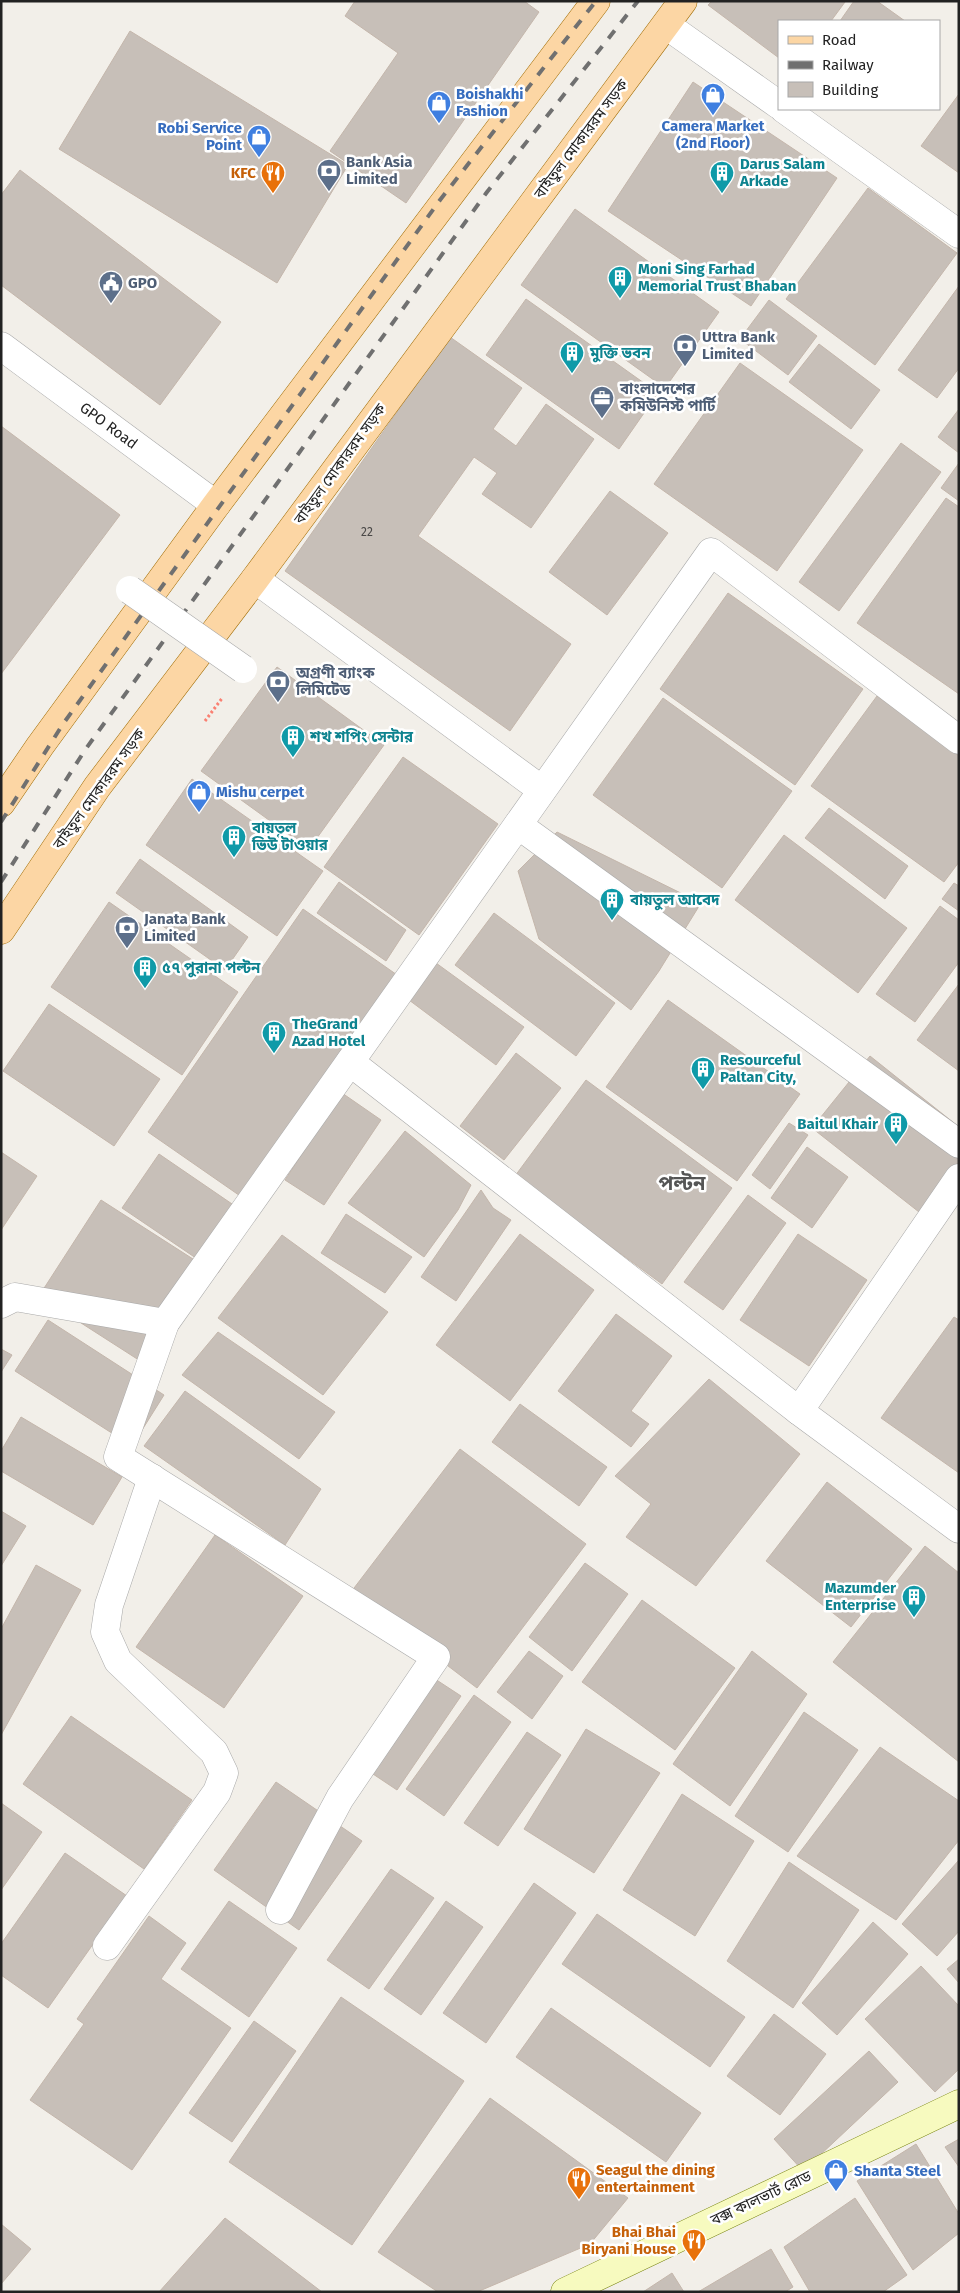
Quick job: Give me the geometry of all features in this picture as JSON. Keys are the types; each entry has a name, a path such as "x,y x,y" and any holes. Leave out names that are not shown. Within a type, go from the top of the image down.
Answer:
{"main road":[{"path":"1,803 40,746 216,505 596,1"},
{"name":"বাইতুল মোকাররম সড়ক","path":"1,930 97,787 255,579 683,1"}],"street":[{"path":"666,25 778,104"},
{"path":"785,110 959,234"},
{"name":"GPO Road","path":"1,346 216,505"},
{"path":"280,1910 340,1798 436,1657 118,1457 165,1323 711,552 959,740"},
{"path":"255,579 542,790"},
{"path":"130,590 243,669"},
{"path":"518,825 959,1144"},
{"path":"350,1062 799,1411 959,1529"},
{"path":"799,1411 959,1178"},
{"path":"1,1304 15,1297 165,1323"},
{"path":"107,1946 217,1792 224,1773 214,1752 118,1661 105,1632 109,1605 152,1478"},
{"name":"বক্স কালভার্ট রোড","path":"578,2289 959,2104"}],"building":[{"path":"355,1 524,1 539,12 406,203 330,151 398,53 345,16"},
{"path":"712,1 845,1 832,20 778,20 778,57 708,5"},
{"path":"854,1 877,1 904,20 841,20"},
{"path":"130,31 348,165 277,283 59,149"},
{"name":"Darus Salam Arkade","path":"693,82 837,178 751,306 608,211"},
{"path":"959,94 959,173 921,146"},
{"name":"GPO","path":"20,170 221,322 160,405 1,285 1,195"},
{"path":"868,188 957,253 875,365 786,299"},
{"name":"Moni Sing Farhad Memorial Trust Bhaban","path":"575,209 719,312 665,388 521,285"},
{"path":"959,286 959,368 937,398 898,370"},
{"name":"মুক্তি ভবন","path":"526,299 658,393 619,449 486,355"},
{"path":"769,300 817,336 788,375 740,339"},
{"path":"450,337 522,388 493,429 516,446 546,404 594,439 531,528 482,494 497,473 474,457 418,536 571,644 510,731 285,571"},
{"path":"819,344 880,390 851,429 789,382"},
{"path":"740,363 863,450 777,571 654,484"},
{"path":"959,409 959,453 938,437"},
{"path":"1,426 120,515 1,674"},
{"path":"901,443 941,472 839,611 799,582"},
{"path":"959,463 959,501 941,488"},
{"path":"610,491 668,533 607,615 549,572"},
{"path":"946,498 959,507 959,694 857,623"},
{"path":"728,593 863,689 795,785 660,689"},
{"name":"শখ শপিং সেন্টার","path":"277,667 384,745 309,849 201,771"},
{"path":"877,696 959,756 959,862 944,882 811,786"},
{"path":"663,698 792,791 722,888 593,795"},
{"path":"403,757 498,824 419,935 324,867"},
{"name":"বায়তুল ভিউ টাওয়ার","path":"192,779 323,871 277,936 146,845"},
{"path":"829,808 908,866 885,899 805,838"},
{"name":"বায়তুল আবেদ","path":"557,832 701,903 659,971 631,1010 539,939 518,871"},
{"path":"784,835 907,928 858,993 735,900"},
{"path":"140,859 248,937 225,970 116,893"},
{"path":"339,882 406,930 386,961 317,913"},
{"path":"954,883 959,886 959,911 942,899"},
{"name":"৫৭ পুরানা পল্টন","path":"109,902 238,992 182,1075 51,987"},
{"path":"940,906 959,920 959,962 915,1022 876,994"},
{"name":"TheGrand Azad Hotel","path":"303,909 400,977 246,1200 148,1132"},
{"path":"494,913 615,1003 576,1056 455,965"},
{"path":"436,963 524,1027 496,1065 409,1000"},
{"path":"959,984 959,1071 917,1040"},
{"name":"Resourceful Paltan City,","path":"668,1000 800,1094 737,1181 606,1087"},
{"path":"49,1004 160,1079 114,1146 3,1071"},
{"path":"516,1053 561,1088 504,1160 460,1126"},
{"name":"Baitul Khair","path":"870,1056 959,1127 959,1162 919,1212 812,1128"},
{"path":"586,1080 732,1188 662,1284 515,1176"},
{"path":"342,1093 381,1120 324,1205 285,1180"},
{"path":"789,1123 808,1135 770,1189 752,1175"},
{"path":"405,1131 471,1185 458,1210 424,1257 348,1203"},
{"path":"807,1147 848,1177 812,1228 771,1198"},
{"path":"1,1152 37,1176 1,1230"},
{"path":"159,1154 254,1219 218,1273 122,1208"},
{"path":"481,1190 493,1208 511,1220 456,1301 421,1277"},
{"path":"748,1195 786,1223 723,1310 684,1282"},
{"path":"101,1200 207,1268 145,1364 39,1296"},
{"path":"346,1214 412,1257 385,1293 321,1253"},
{"path":"520,1234 594,1290 510,1401 436,1345"},
{"path":"798,1234 867,1280 809,1366 740,1320"},
{"path":"282,1235 388,1312 323,1395 218,1318"},
{"path":"616,1314 672,1356 631,1411 649,1424 631,1447 558,1391"},
{"path":"954,1317 959,1320 959,1473 881,1418"},
{"path":"48,1320 164,1395 132,1446 15,1371"},
{"path":"218,1332 335,1412 299,1459 182,1375"},
{"path":"1,1349 12,1355 1,1372"},
{"path":"709,1379 800,1454 696,1586 626,1537 651,1504 615,1476"},
{"path":"185,1391 321,1489 285,1545 144,1446"},
{"path":"520,1404 607,1467 579,1506 492,1442"},
{"path":"21,1417 122,1477 93,1525 1,1471 1,1451"},
{"path":"460,1449 586,1544 477,1688 351,1592"},
{"path":"827,1482 912,1549 851,1627 766,1561"},
{"path":"1,1511 26,1526 1,1566"},
{"path":"215,1535 303,1596 224,1708 136,1647"},
{"name":"Mazumder Enterprise","path":"925,1546 959,1573 959,1762 833,1662"},
{"path":"585,1563 628,1594 572,1671 529,1637"},
{"path":"36,1565 81,1590 1,1735 1,1629"},
{"path":"642,1600 735,1668 675,1750 582,1682"},
{"path":"529,1651 563,1676 532,1719 497,1692"},
{"path":"752,1651 807,1694 730,1806 673,1764"},
{"path":"432,1677 461,1696 397,1790 367,1770"},
{"path":"474,1695 511,1722 444,1816 406,1789"},
{"path":"804,1712 858,1750 788,1852 735,1816"},
{"path":"71,1716 192,1800 144,1869 23,1784"},
{"path":"586,1729 660,1773 594,1873 524,1829"},
{"path":"527,1732 561,1755 498,1846 464,1823"},
{"path":"880,1747 959,1801 959,1840 896,1920 797,1856"},
{"path":"276,1782 362,1841 299,1930 214,1870"},
{"path":"682,1794 754,1841 695,1936 623,1890"},
{"path":"1,1803 42,1832 1,1890"},
{"path":"65,1853 127,1896 48,2008 1,1975 1,1944"},
{"path":"959,1860 959,1931 937,1956 902,1924"},
{"path":"789,1862 859,1910 793,2008 727,1961"},
{"path":"391,1869 434,1898 369,1989 327,1960"},
{"path":"534,1883 576,1913 486,2043 443,2013"},
{"path":"229,1901 297,1948 249,2017 181,1969"},
{"path":"446,1901 483,1927 421,2015 384,1989"},
{"path":"597,1914 745,2017 710,2067 562,1964"},
{"path":"149,1916 186,1943 161,1979 231,2028 132,2170 30,2100 84,2024 77,2019"},
{"path":"873,1922 908,1954 837,2035 802,2003"},
{"path":"959,1959 959,1983 947,1969"},
{"path":"921,1966 959,2006 959,2069 935,2092 865,2019"},
{"path":"341,1997 464,2081 352,2245 229,2162"},
{"path":"551,2008 701,2113 666,2162 516,2057"},
{"path":"774,2014 826,2054 780,2115 727,2076"},
{"path":"254,2021 296,2051 232,2142 189,2113"},
{"path":"869,2051 898,2082 803,2171 774,2139"},
{"path":"490,2098 628,2198 590,2244 477,2292 438,2292 378,2252"},
{"path":"959,2139 959,2167 945,2147"},
{"path":"916,2144 959,2214 959,2233 913,2270 857,2181"},
{"path":"855,2198 907,2275 883,2292 810,2292 784,2247"},
{"path":"225,2218 322,2292 159,2292"},
{"path":"1,2224 31,2249 1,2284"},
{"path":"771,2249 793,2287 785,2292 698,2292"},
{"path":"672,2273 684,2292 643,2292"}],"railway":[{"path":"1,822 63,724 440,200 596,1"},
{"path":"1,882 85,750 487,192 638,1"}],"place":[{"name":"Camera Market (2nd Floor)","path":"713,116"},
{"name":"Boishakhi Fashion","path":"439,124"},
{"name":"Robi Service Point","path":"259,158"},
{"name":"Bank Asia Limited","path":"329,192"},
{"name":"KFC","path":"273,194"},
{"name":"Darus Salam Arkade","path":"722,194"},
{"name":"Moni Sing Farhad Memorial Trust Bhaban","path":"620,299"},
{"name":"GPO","path":"111,304"},
{"name":"Uttra Bank Limited","path":"685,367"},
{"name":"মুক্তি ভবন","path":"572,374"},
{"name":"বাংলাদেশের কমিউনিস্ট পার্টি","path":"602,419"},
{"name":"অগ্রণী ব্যাংক লিমিটেড","path":"278,703"},
{"name":"শখ শপিং সেন্টার","path":"293,758"},
{"name":"Mishu cerpet","path":"199,813"},
{"name":"বায়তুল ভিউ টাওয়ার","path":"234,858"},
{"name":"বায়তুল আবেদ","path":"612,921"},
{"name":"Janata Bank Limited","path":"127,949"},
{"name":"৫৭ পুরানা পল্টন","path":"145,989"},
{"name":"TheGrand Azad Hotel","path":"274,1054"},
{"name":"Resourceful Paltan City,","path":"703,1090"},
{"name":"Baitul Khair","path":"896,1145"},
{"name":"Mazumder Enterprise","path":"914,1618"},
{"name":"Shanta Steel","path":"836,2192"},
{"name":"Seagul the dining entertainment","path":"579,2200"},
{"name":"Bhai Bhai Biryani House","path":"694,2262"}],"district":[{"name":"পল্টন","path":"682,1183"}]}
